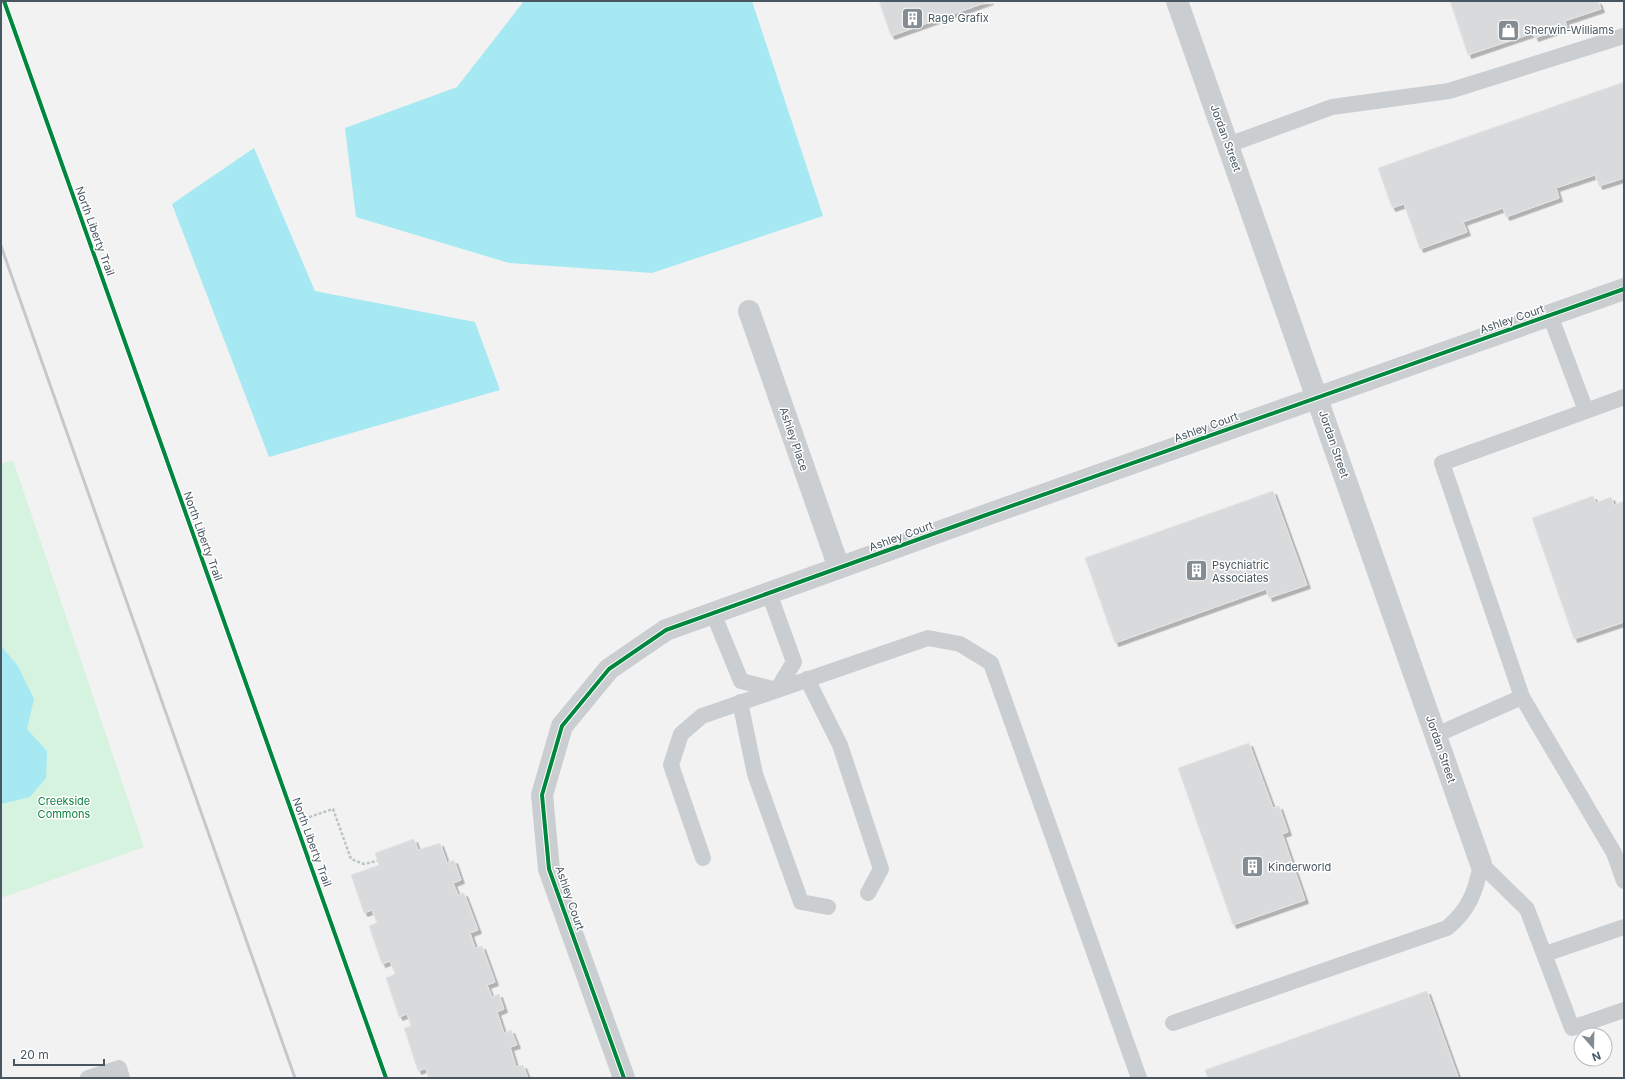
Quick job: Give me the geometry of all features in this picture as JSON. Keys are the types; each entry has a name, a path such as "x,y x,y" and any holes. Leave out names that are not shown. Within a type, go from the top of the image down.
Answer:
{"street":[{"name":"Jordan Street","path":"1177,1 1318,397 1481,864"},
{"name":"Ashley Court","path":"624,1078 549,868 542,795 562,726 609,669 666,630 1624,289"},
{"name":"Ashley Place","path":"749,311 839,568"}],"lane":[{"path":"1228,145 1332,107 1449,91 1624,36"},
{"path":"1550,316 1586,411"},
{"path":"1624,397 1442,463 1522,697 1614,853 1624,881"},
{"path":"768,593 794,662 776,690"},
{"path":"713,613 741,681 776,690"},
{"path":"704,858 670,765 681,734 702,716 928,638 960,644 991,663 1139,1078"},
{"path":"807,679 840,745 881,869 868,893"},
{"path":"1436,735 1522,697"},
{"path":"740,702 755,774 801,902 828,907"},
{"path":"1481,864 1527,909 1546,954 1572,1028 1624,1010"},
{"path":"1173,1023 1447,928 1457,919 1468,903 1476,886 1481,864"},
{"path":"1546,954 1624,927"},
{"path":"88,1078 119,1068 122,1078"}],"path":[{"path":"295,822 333,809 351,859 364,864 377,861"}],"green space":[{"name":"Creekside Commons","path":"13,460 144,847 1,898 1,464"}],"water":[{"path":"524,1 752,1 823,216 652,273 509,263 356,217 345,128 457,87"},
{"path":"254,148 315,291 475,322 500,390 269,457 172,204"},
{"path":"1,646 18,666 34,699 27,729 47,751 46,778 30,797 1,804"}],"building":[{"name":"Rage Grafix","path":"879,1 990,1 891,36"},
{"name":"Sherwin-Williams","path":"1450,1 1598,1 1601,9 1565,21 1567,27 1535,38 1533,33 1468,55"},
{"path":"1624,82 1624,178 1599,186 1595,175 1556,188 1559,198 1506,217 1503,208 1463,222 1467,232 1420,249 1404,204 1392,208 1378,168"},
{"name":"Psychiatric Associates","path":"1273,491 1307,585 1269,598 1266,589 1115,643 1085,558"},
{"path":"1593,496 1596,503 1611,497 1614,505 1624,501 1624,622 1574,639 1532,518"},
{"name":"Kinderworld","path":"1249,743 1273,808 1279,806 1288,832 1282,834 1305,900 1233,925 1178,768"},
{"path":"414,839 418,850 440,843 447,863 454,860 461,880 453,883 458,895 464,893 478,930 470,933 475,948 482,946 495,982 487,985 492,997 499,994 504,1009 497,1012 504,1033 511,1030 517,1045 510,1047 516,1067 523,1065 528,1078 428,1078 426,1068 418,1071 404,1028 411,1026 407,1014 399,1017 386,978 395,974 390,961 382,964 369,926 377,923 372,910 364,913 351,875 379,865 375,853"},
{"path":"1427,991 1458,1077 1208,1078 1205,1070"}],"railway":[{"path":"1,246 295,1078"}],"cycle path":[{"name":"North Liberty Trail","path":"4,1 386,1078"},
{"path":"624,1078 549,869 542,795 562,726 609,669 666,630 1624,289"}],"place":[{"name":"Rage Grafix","path":"913,18"},
{"name":"Sherwin-Williams","path":"1509,30"},
{"name":"Psychiatric Associates","path":"1196,571"},
{"name":"Kinderworld","path":"1253,867"}]}
